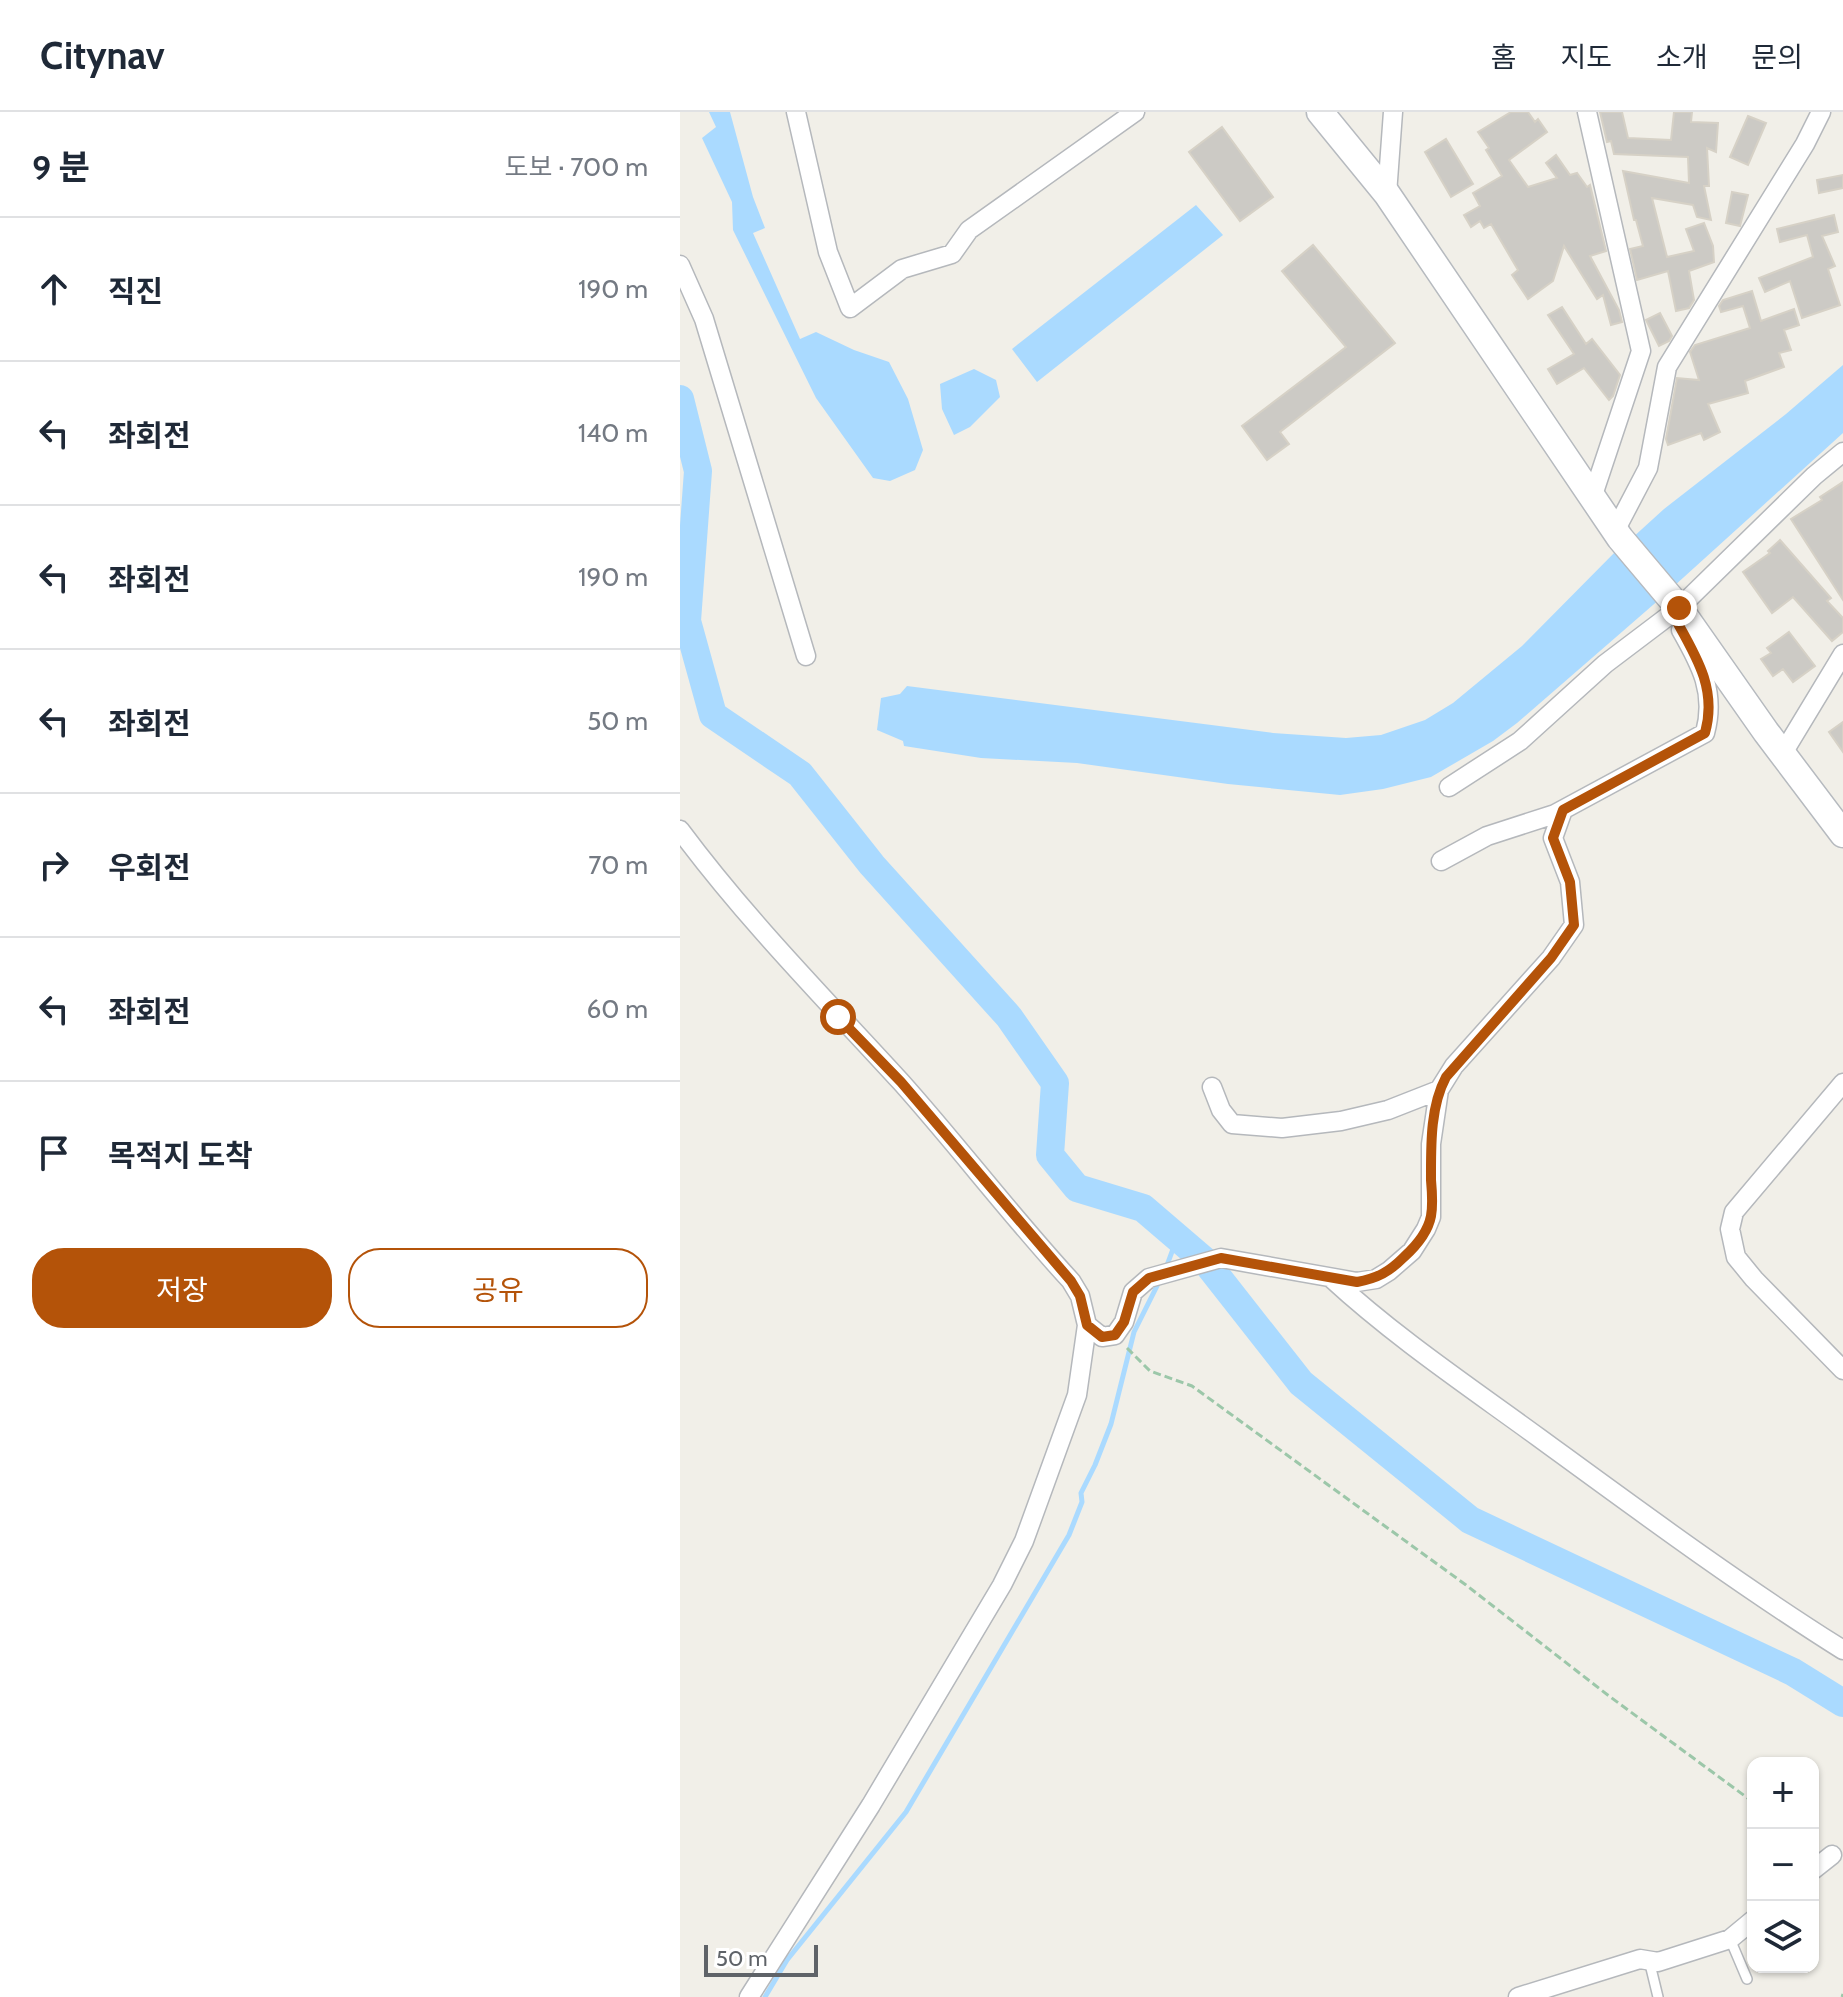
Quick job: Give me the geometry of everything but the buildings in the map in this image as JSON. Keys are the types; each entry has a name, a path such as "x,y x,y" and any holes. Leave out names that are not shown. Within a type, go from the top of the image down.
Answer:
{"main road":[{"path":"1320,112 1387,194 1618,535 1843,834"}],"street":[{"path":"796,112 828,252 850,308 902,269 952,254 969,230 1135,112"},
{"path":"1387,194 1393,112"},
{"path":"1587,112 1641,351 1592,498"},
{"path":"1618,535 1648,468 1667,367 1805,144 1821,112"},
{"path":"680,265 704,319 806,656"},
{"path":"1641,351 1667,367"},
{"path":"1449,787 1520,741 1605,664 1675,607 1843,452"},
{"path":"1441,861 1487,836 1563,810 1705,733 1711,713 1709,693 1675,607"},
{"path":"1783,753 1843,654"},
{"path":"1087,1325 1102,1337 1115,1335 1124,1322 1133,1292 1149,1278 1221,1258 1357,1282 1376,1279 1412,1251 1431,1217 1431,1144 1439,1090 1454,1066 1551,958 1574,925 1570,882 1553,838 1563,810"},
{"path":"680,830 779,951 901,1082 1071,1281 1080,1296 1087,1325 1077,1395 1024,1541 1002,1585 749,1997"},
{"path":"1843,1083 1734,1212 1730,1229 1736,1257 1843,1370"},
{"path":"1212,1087 1221,1110 1232,1124 1282,1128 1341,1121 1388,1110 1439,1090"},
{"path":"1331,1278 1372,1316 1538,1438 1693,1549 1843,1650"},
{"path":"1819,1865 1832,1855"},
{"path":"1518,1997 1539,1994 1640,1959 1658,1962 1730,1939 1747,1925"}],"lane":[{"path":"1730,1939 1747,1979"},
{"path":"1649,1960 1658,1997"}],"path":[{"path":"1124,1344 1150,1371 1192,1386 1453,1576 1747,1797"}],"water":[{"path":"709,112 730,112 753,197 765,228 753,233 800,339 816,332 889,362 908,399 923,450 915,470 890,481 873,478 816,398 733,230 732,202 702,138 716,127"},
{"path":"1196,205 1223,235 1037,382 1012,349"},
{"path":"1843,365 1843,433 1673,587 1631,539"},
{"path":"974,369 996,380 1000,397 970,427 954,435 942,409 940,384"},
{"path":"1618,549 1661,598 1493,741 1431,777 1383,789 1340,795 1228,784 1077,763 981,758 904,746 903,741 877,730 881,698 900,694 907,686 1273,733 1346,738 1381,735 1425,720 1453,703 1522,646"}],"waterway":[{"path":"680,399 698,471 687,621 713,715 800,774 872,865 1009,1017 1055,1083 1050,1155 1077,1188 1143,1208 1206,1262 1301,1383 1470,1520 1793,1672 1843,1703"},
{"path":"1166,1268 1177,1238"},
{"path":"765,1997 787,1960 906,1812 1069,1535 1082,1502 1081,1493 1111,1424 1134,1332 1160,1280"}],"route":[{"path":"838,1017 901,1082 1071,1281 1080,1296 1087,1325 1102,1337 1115,1335 1124,1322 1133,1292 1149,1278 1221,1258 1357,1282 1376,1279 1412,1251 1431,1217 1431,1144 1439,1090 1446,1077 1551,958 1574,925 1570,882 1553,838 1563,810 1705,733 1711,713 1709,693 1695,654 1672,613 1679,608"}]}
